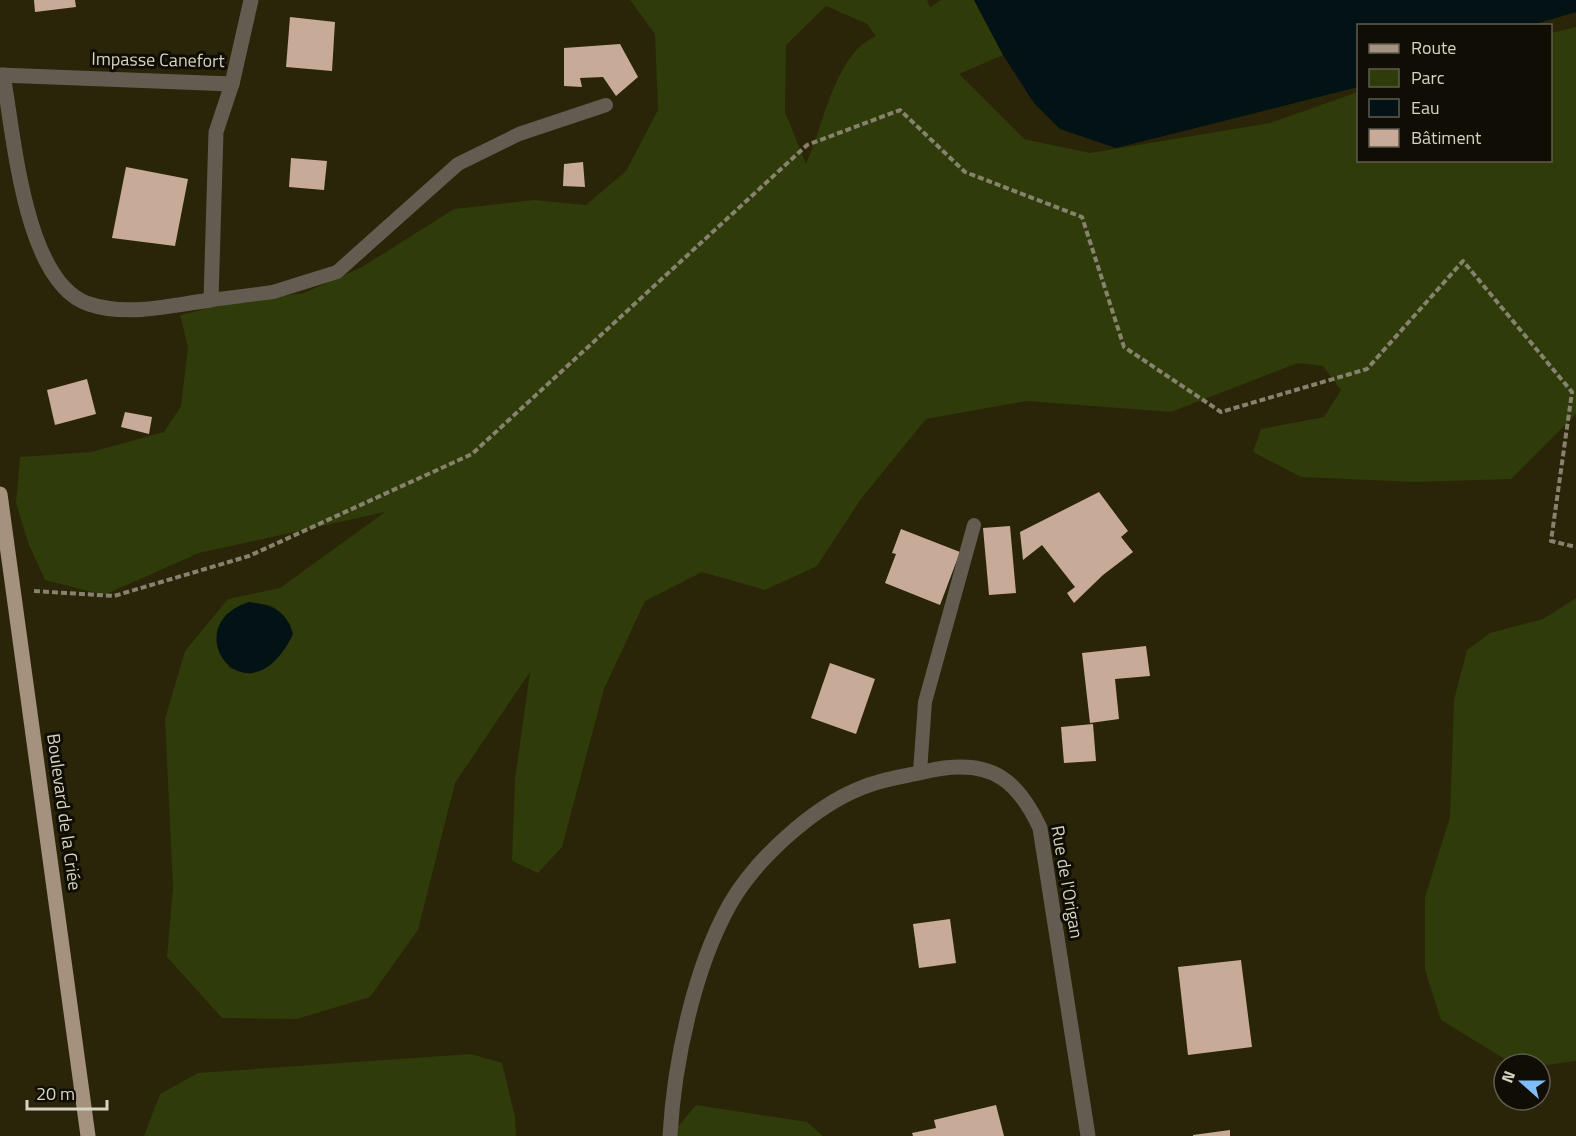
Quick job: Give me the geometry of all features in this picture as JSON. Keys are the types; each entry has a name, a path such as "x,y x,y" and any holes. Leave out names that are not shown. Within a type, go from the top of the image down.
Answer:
{"main road":[{"name":"Boulevard de la Criée","path":"0,494 1,515 88,1136"}],"street":[{"name":"Impasse Canefort","path":"2,75 232,84 251,0"},
{"path":"2,75 30,224 50,272 65,292 88,304 134,310 211,300 216,132 232,84"},
{"name":"Rue de l'Origan","path":"670,1136 676,1074 686,1023 706,962 730,904 767,856 792,832 839,800 862,787 945,766 984,769 1004,778 1033,813 1040,828 1088,1136"}],"lane":[{"path":"211,300 273,292 309,283 337,272 458,164 519,134 606,105"},
{"path":"920,772 925,702 974,525"}],"path":[{"path":"13,588 114,596 249,556 472,454 807,145 900,110 965,172 1082,217 1124,346 1221,412 1367,369 1463,261 1572,392 1551,541 1576,547"}],"green space":[{"path":"630,0 927,0 930,7 941,0 974,0 1003,55 959,74 1024,139 1090,153 1270,123 1357,92 1357,162 1552,162 1552,33 1576,27 1576,414 1511,479 1415,482 1301,477 1253,452 1261,429 1324,417 1341,390 1323,366 1298,363 1171,412 1027,401 926,419 861,499 817,566 765,590 702,572 645,601 604,689 562,847 538,873 512,861 515,779 530,672 455,783 418,930 370,997 297,1019 222,1018 167,957 173,887 165,719 185,651 228,599 280,588 385,512 199,553 104,595 45,580 29,545 16,503 20,457 91,452 164,432 181,406 188,347 180,315 237,301 304,293 362,267 454,209 534,200 586,205 626,171 658,110 655,34","holes":["826,6 867,24 876,36 862,45 840,74 806,164 785,112 786,45","263,604 273,606 291,625 276,655 266,666 250,674 229,668 222,623 227,614"]},
{"path":"1576,598 1576,1061 1552,1064 1552,1052 1493,1052 1441,1020 1425,970 1425,897 1450,817 1454,700 1467,650 1490,633 1543,619"},
{"path":"471,1054 502,1063 515,1117 516,1136 144,1136 160,1094 198,1073"},
{"path":"696,1105 807,1122 823,1136 670,1136"}],"water":[{"path":"974,0 1576,0 1576,12 1535,24 1357,24 1357,87 1116,148 1060,129 1034,103 1003,55"},
{"path":"249,602 277,610 286,619 293,634 275,661 256,672 239,672 226,662 218,647 217,630 227,614"}],"building":[{"path":"34,0 75,0 76,7 35,12"},
{"path":"290,17 335,22 332,71 286,67"},
{"path":"620,44 638,77 616,96 603,77 580,78 582,87 564,86 564,48"},
{"path":"291,158 327,161 324,190 289,187"},
{"path":"583,162 585,187 563,186 564,164"},
{"path":"126,167 188,179 175,246 112,238"},
{"path":"87,379 96,414 55,425 47,390"},
{"path":"125,412 152,417 149,434 121,427"},
{"path":"1099,492 1128,531 1121,537 1133,552 1103,575 1074,603 1067,593 1075,587 1042,545 1023,560 1020,532"},
{"path":"1010,526 1016,593 989,595 983,528"},
{"path":"901,529 960,552 940,605 885,583 896,554 892,553"},
{"path":"1146,646 1150,676 1115,679 1119,719 1090,723 1082,653"},
{"path":"830,663 875,679 856,734 811,718"},
{"path":"1093,724 1096,761 1064,763 1061,727"},
{"path":"950,919 956,963 919,968 913,924"},
{"path":"1241,960 1252,1047 1188,1055 1178,967"},
{"path":"996,1105 1004,1136 913,1136 912,1133 936,1128 934,1120"},
{"path":"1230,1130 1230,1136 1193,1136 1193,1135"}]}
